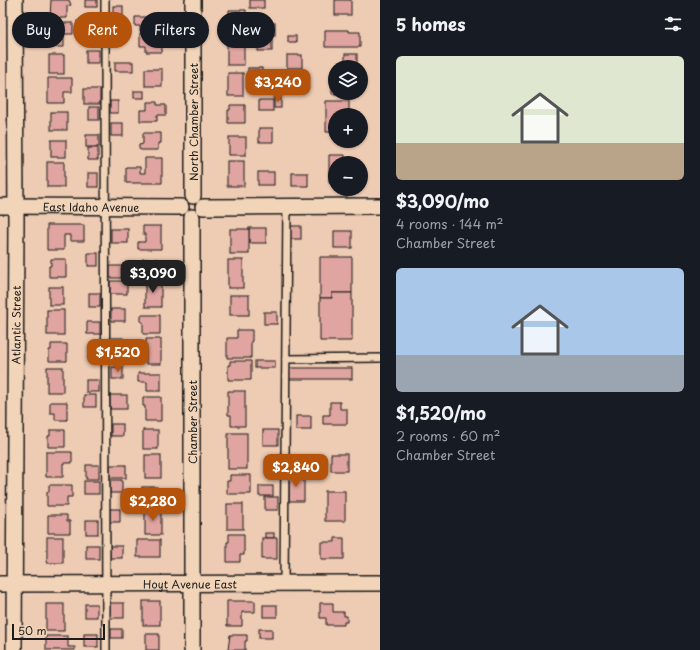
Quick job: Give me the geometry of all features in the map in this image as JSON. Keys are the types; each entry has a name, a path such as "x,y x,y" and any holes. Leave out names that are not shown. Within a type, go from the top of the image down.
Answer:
{"street":[{"name":"Atlantic Street","path":"14,0 16,206 7,584 14,650"},
{"name":"North Chamber Street","path":"192,196 193,0"},
{"path":"189,196 192,196 201,200 203,207 199,215 192,217 186,216 181,207 183,200 189,196"},
{"name":"East Idaho Avenue","path":"0,206 181,207"},
{"path":"203,207 380,206"},
{"name":"Chamber Street","path":"192,217 192,650"},
{"name":"Hoyt Avenue East","path":"7,584 380,583"}],"lane":[{"path":"105,0 106,650"},
{"path":"284,583 287,206"},
{"path":"286,359 380,358"}],"building":[{"path":"51,0 69,0 71,5 67,6 67,18 65,18 65,12 50,12"},
{"path":"85,0 97,0 97,7 85,7"},
{"path":"250,0 264,0 264,8 250,8"},
{"path":"335,0 351,0 351,15 335,15"},
{"path":"113,6 123,6 123,12 113,12"},
{"path":"229,10 246,10 246,12 229,12"},
{"path":"135,17 140,17 140,26 135,26"},
{"path":"65,23 73,23 73,34 65,34"},
{"path":"325,30 349,30 349,32 360,32 360,47 325,47"},
{"path":"288,36 296,36 296,42 288,42"},
{"path":"146,48 162,48 162,52 146,52"},
{"path":"227,48 244,48 244,65 227,65"},
{"path":"258,48 272,48 272,51 258,51"},
{"path":"86,50 99,50 99,63 86,63"},
{"path":"345,54 357,54 357,60 345,60"},
{"path":"49,55 64,55 64,74 49,74"},
{"path":"287,55 302,55 302,68 287,68"},
{"path":"115,62 133,62 133,71 115,71"},
{"path":"248,68 262,68 262,78 248,78"},
{"path":"145,69 162,69 162,86 145,86"},
{"path":"228,73 243,73 243,96 228,96"},
{"path":"48,78 72,78 72,92 64,92 64,103 48,103"},
{"path":"84,89 100,89 100,104 84,104"},
{"path":"134,91 144,91 144,98 134,98"},
{"path":"274,98 281,98 281,108 274,108"},
{"path":"259,100 273,100 273,111 259,111"},
{"path":"110,101 118,101 118,113 110,113"},
{"path":"326,101 349,101 349,108 328,108 328,132 326,132"},
{"path":"147,102 157,102 157,105 166,105 166,115 157,115 157,121 140,121 140,110 147,110"},
{"path":"230,105 245,105 245,123 228,123 228,110 230,110"},
{"path":"89,107 99,107 99,120 89,120"},
{"path":"51,112 67,112 67,130 51,130"},
{"path":"111,123 123,123 123,136 111,136"},
{"path":"259,128 273,128 273,142 259,142"},
{"path":"143,133 161,133 161,143 158,143 158,150 139,149 139,145 143,144"},
{"path":"86,135 99,135 99,147 86,147"},
{"path":"229,137 246,137 246,155 229,155"},
{"path":"51,140 66,140 66,157 51,157"},
{"path":"88,148 98,148 98,160 88,160"},
{"path":"329,155 345,155 345,156"},
{"path":"145,158 162,158 162,183 126,183 126,167 140,167 140,173 145,173"},
{"path":"227,161 244,161 244,186 227,186"},
{"path":"47,162 64,162 64,187 47,187"},
{"path":"258,172 274,172 274,185 258,185"},
{"path":"88,173 98,173 98,187 88,187"},
{"path":"292,173 308,173 308,186 292,186"},
{"path":"47,225 84,225 84,241 70,241 70,235 64,235 64,250 47,250"},
{"path":"143,226 161,226 161,249 138,249 138,242 145,242"},
{"path":"290,226 301,226 301,239 290,239"},
{"path":"249,228 266,228 266,243 249,243"},
{"path":"111,229 128,229 128,243 111,243"},
{"path":"230,229 249,229 249,254 230,254"},
{"path":"334,231 352,231 352,248 334,248"},
{"path":"88,253 98,253 98,266 88,266"},
{"path":"320,257 352,257 352,293 332,293 332,298 320,298"},
{"path":"51,259 66,259 66,277 49,277 49,266 51,266"},
{"path":"143,259 158,259 158,277 143,277"},
{"path":"228,260 243,260 243,288 228,288"},
{"path":"110,266 125,266 125,278 110,278"},
{"path":"110,281 127,281 127,294 110,294"},
{"path":"145,282 161,282 161,307 145,307"},
{"path":"49,287 63,287 63,305 49,305"},
{"path":"89,293 100,293 100,307 89,307"},
{"path":"332,293 352,293 352,341 320,341 320,298 332,298"},
{"path":"230,295 249,295 249,315 230,315"},
{"path":"111,309 125,309 125,321 111,321"},
{"path":"47,310 64,310 64,335 47,335"},
{"path":"264,312 277,312 277,324 264,324"},
{"path":"141,315 160,315 160,334 143,334 143,322 141,322"},
{"path":"87,322 100,322 100,334 87,334"},
{"path":"237,330 252,330 251,358 227,358 227,338 237,338"},
{"path":"111,338 123,338 123,351 111,351"},
{"path":"146,339 161,339 161,364 146,364"},
{"path":"51,344 67,344 67,361 49,361 49,350 51,350"},
{"path":"230,361 251,361 251,380 228,380 228,365 230,365"},
{"path":"255,361 275,361 275,368 255,368"},
{"path":"47,367 63,367 63,392 47,392"},
{"path":"112,367 123,367 123,379 112,379"},
{"path":"288,368 352,368 352,379 288,379"},
{"path":"138,373 161,373 161,391 147,391 147,382 138,382"},
{"path":"86,380 99,380 99,392 86,392"},
{"path":"228,391 245,391 245,426 231,426 231,415 228,415"},
{"path":"84,395 96,395 96,407 84,407"},
{"path":"110,395 127,395 127,409 110,409"},
{"path":"143,397 161,397 161,421 145,421 145,406 143,406"},
{"path":"50,402 67,402 67,420 55,420 55,413 50,413"},
{"path":"330,402 340,402 340,409 347,409 347,424 323,424 323,415 330,415"},
{"path":"296,416 311,416 311,430 296,430"},
{"path":"111,424 123,424 123,436 111,436"},
{"path":"50,430 65,430 65,447 48,447 48,436 50,436"},
{"path":"143,430 158,430 158,449 143,449"},
{"path":"263,430 278,430 278,445 263,445"},
{"path":"228,433 247,433 247,469 228,469"},
{"path":"46,452 72,452 72,463 63,463 63,477 46,477"},
{"path":"331,454 347,454 347,471 331,471"},
{"path":"145,455 161,455 161,478 145,478"},
{"path":"290,456 304,456 304,469 290,469"},
{"path":"86,465 99,465 99,479 86,479"},
{"path":"110,465 126,465 126,478 110,478"},
{"path":"230,475 251,475 251,494 227,494 227,481 230,481"},
{"path":"289,475 304,475 304,501 289,501"},
{"path":"110,480 122,480 122,493 110,493"},
{"path":"84,481 99,481 99,494 84,494"},
{"path":"49,485 72,485 72,497 67,497 67,506 47,506 47,492 49,492"},
{"path":"259,486 273,486 273,496 259,496"},
{"path":"142,487 157,487 157,504 142,504"},
{"path":"325,491 345,491 345,521 325,521"},
{"path":"265,497 278,497 278,510 265,510"},
{"path":"227,504 243,504 243,529 227,529"},
{"path":"110,509 120,509 120,522 110,522"},
{"path":"145,510 161,510 161,535 145,535"},
{"path":"48,515 67,515 67,521 70,521 70,533 48,533"},
{"path":"86,520 98,520 98,534 86,534"},
{"path":"265,533 274,533 274,538 265,538"},
{"path":"229,534 244,534 244,555 240,555 240,562 227,562 227,542 229,542"},
{"path":"47,537 63,537 63,563 47,563"},
{"path":"262,538 277,538 277,559 262,559"},
{"path":"335,538 344,538 344,559 321,559 321,542 335,542"},
{"path":"137,540 160,540 160,557 137,557"},
{"path":"86,545 99,545 99,559 86,559"},
{"path":"110,546 122,546 122,558 110,558"},
{"path":"143,601 160,601 160,625 143,625"},
{"path":"227,601 255,601 255,612 242,612 242,626 227,626"},
{"path":"109,603 124,603 124,618 109,618"},
{"path":"320,603 333,603 333,612 344,612 344,616 347,616 347,622 344,622 344,625 326,625 326,618 320,618"},
{"path":"46,604 64,604 64,631 46,631"},
{"path":"85,604 97,604 97,617 85,617"},
{"path":"263,605 277,605 277,617 263,617"},
{"path":"111,629 122,629 122,638 111,638"},
{"path":"259,629 272,629 272,638 259,638"},
{"path":"84,634 98,634 98,647 84,647"},
{"path":"146,634 159,634 159,650 146,650"},
{"path":"230,635 247,635 245,650 228,650"},
{"path":"46,636 68,636 68,647 75,647 75,650 46,650"}]}
